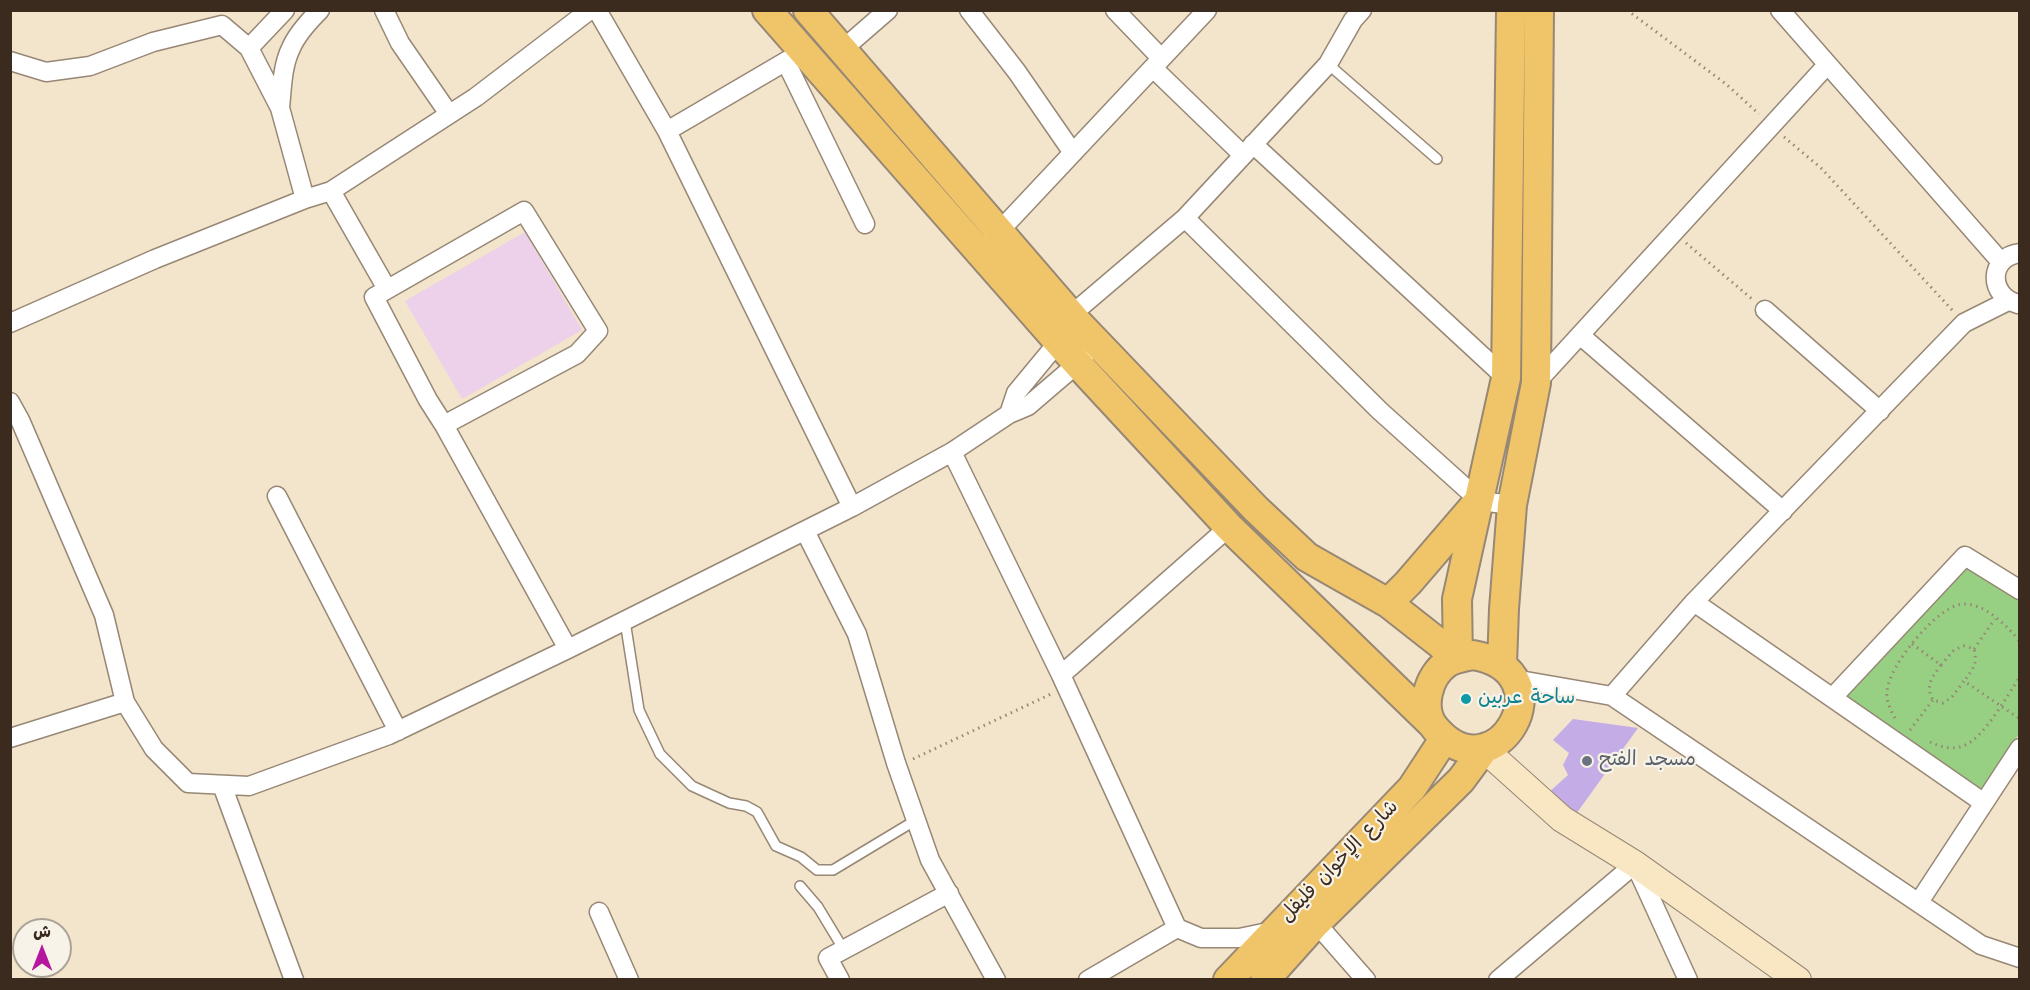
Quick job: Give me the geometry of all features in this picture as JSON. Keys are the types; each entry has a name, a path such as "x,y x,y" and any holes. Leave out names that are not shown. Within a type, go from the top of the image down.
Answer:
{"main road":[{"path":"767,10 794,57 979,252 1068,326 1100,344 1198,450 1307,557 1388,603 1458,658"},
{"path":"808,10 1000,231 1068,326 1077,363 1229,527 1438,731 1464,748 1484,749 1511,730 1519,715 1520,698 1508,672 1504,609 1512,505 1536,382 1539,10"},
{"path":"1458,658 1457,600 1506,378 1511,10"},
{"path":"1388,603 1480,501"},
{"path":"1438,731 1426,706 1428,688 1437,672 1447,663 1473,655 1488,658 1508,672"},
{"name":"شارع الإخوان فليفل","path":"1228,980 1412,788 1438,731"},
{"path":"1484,749 1562,819 1635,864 1798,980"},
{"name":"شارع الإخوان فليفل","path":"1265,980 1316,923 1429,814 1461,780 1484,749"}],"street":[{"path":"249,48 285,10"},
{"path":"280,108 284,72 291,48 307,24 320,10"},
{"path":"384,10 400,43 449,114"},
{"path":"10,323 155,259 305,199 331,191 476,97 590,10"},
{"path":"597,10 667,131 852,507"},
{"path":"842,50 888,10"},
{"path":"969,10 1017,72 1073,153"},
{"path":"1115,10 1157,63 1248,150 1506,378"},
{"path":"979,252 1207,10"},
{"path":"1009,414 1016,393 1068,326 1185,218 1328,64 1353,20 1362,10"},
{"path":"1780,10 2001,262"},
{"path":"10,61 46,72 90,66 153,42 222,26 249,48 280,108 305,199"},
{"path":"667,131 794,57 865,224"},
{"path":"1536,382 1827,65"},
{"path":"331,191 387,289"},
{"path":"444,425 577,354 598,331 524,211 374,297 428,400 568,649"},
{"path":"1185,218 1380,411 1480,501 1512,505"},
{"path":"2014,302 2001,295 1997,287 1997,270 2008,256 2019,253"},
{"path":"1612,696 1694,602 1964,323 2014,302"},
{"path":"1765,310 1880,411"},
{"path":"1580,335 1783,511"},
{"path":"10,402 20,420 104,615 125,702 154,750 188,783 249,786 398,731 852,507 952,452 1009,414 1028,406 1100,344"},
{"path":"952,452 1063,681 1177,928 1201,938 1239,938 1273,931"},
{"path":"277,496 398,731"},
{"path":"1063,681 1229,527"},
{"path":"805,531 857,634 897,767 930,860 996,980"},
{"path":"1833,697 1965,556 2019,590"},
{"path":"1694,602 1984,803"},
{"path":"1508,672 1612,696 1981,945 2019,958"},
{"path":"10,738 125,702"},
{"path":"1919,902 2019,748"},
{"path":"222,785 294,980"},
{"path":"1498,980 1635,864 1688,980"},
{"path":"840,980 828,958 949,893"},
{"path":"599,912 629,980"},
{"path":"1316,923 1366,980"},
{"path":"1088,980 1177,928"}],"lane":[{"path":"1328,64 1437,159"},
{"path":"625,621 639,710 660,754 692,786 729,803 746,806 757,812 776,846 801,857 817,870 833,870 916,820"},
{"path":"800,886 818,907 844,950"}],"path":[{"path":"1627,10 1726,84 1821,168 1964,323"},
{"path":"1674,232 1765,310"},
{"path":"1917,735 1895,718 1890,709 1887,691 1893,672 1902,656 1939,614 1951,606 1971,605 1996,618 2012,631 2019,642"},
{"path":"1974,649 1996,618"},
{"path":"1897,631 1941,665"},
{"path":"1964,646 1974,649 1977,660 1973,670 1952,697 1943,703 1933,700 1929,692 1929,684 1941,665 1954,650 1964,646"},
{"path":"1924,739 1932,744 1946,747 1961,747 1974,740 2019,676"},
{"path":"897,767 1063,681"},
{"path":"1964,681 2019,719"},
{"path":"1910,730 1933,700"}],"shaded area":[{"path":"525,232 582,330 462,399 405,301"}],"green space":[{"path":"1966,565 2019,597 2019,734 1982,792 1846,697"}],"building":[{"path":"1573,719 1638,728 1571,821 1547,794 1568,775 1563,765 1569,753 1553,740"}],"place":[{"name":"ساحة عربين","path":"1466,699"},
{"name":"مسجد الفتح","path":"1587,761"}]}
